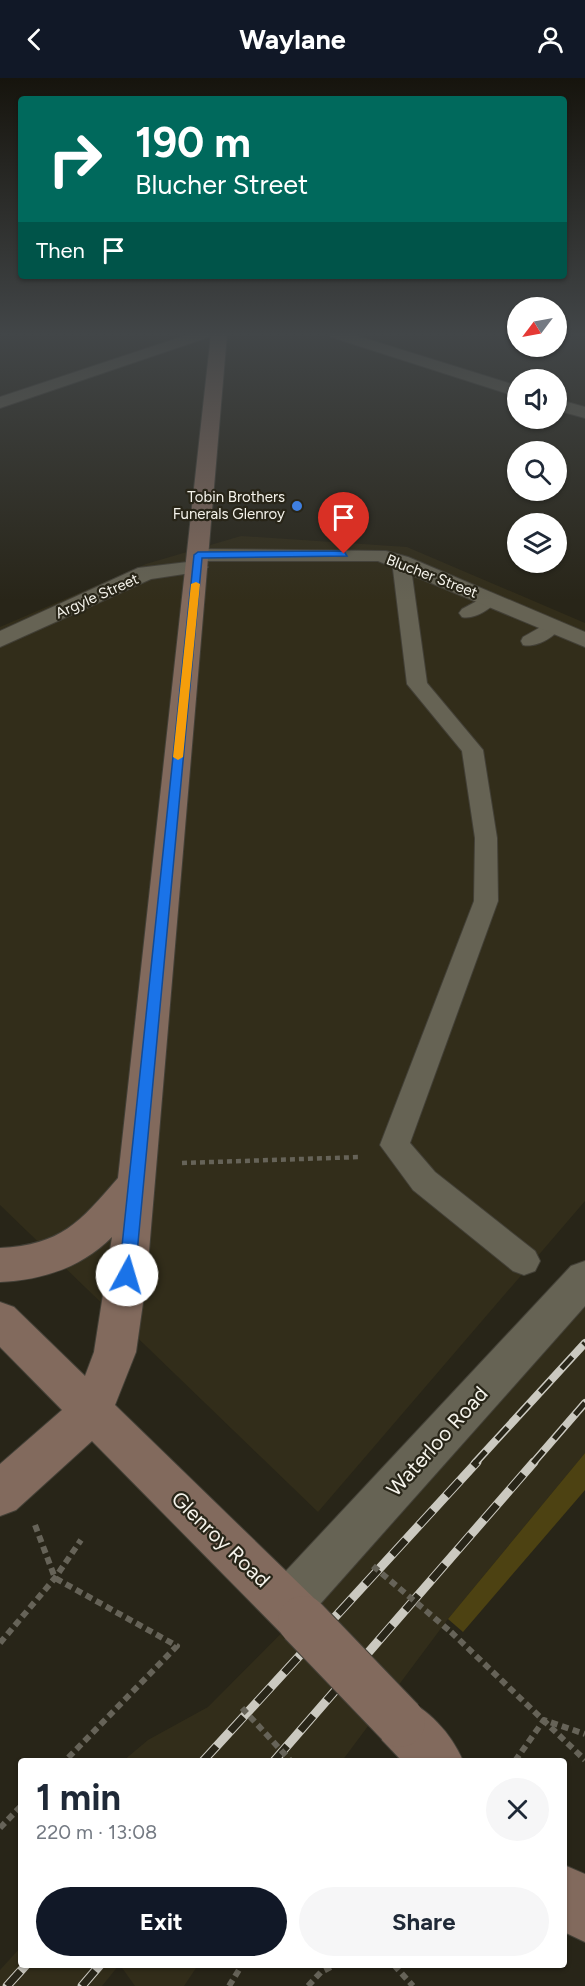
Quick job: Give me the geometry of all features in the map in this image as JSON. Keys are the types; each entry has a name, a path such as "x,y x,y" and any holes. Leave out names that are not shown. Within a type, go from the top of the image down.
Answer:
{"main road":[{"path":"8,1487 91,1413 115,1352 127,1275 211,423"},
{"path":"0,1265 29,1264 59,1256 75,1247 95,1232 136,1174"},
{"name":"Glenroy Road","path":"0,1320 91,1413 296,1613 434,1758"},
{"path":"567,1895 585,1914"}],"street":[{"name":"Blucher Street","path":"198,561 365,554 401,561 585,640"},
{"name":"Argyle Street","path":"0,640 146,573 198,561"},
{"name":"Waterloo Road","path":"296,1613 585,1278"}],"lane":[{"path":"401,561 417,684 472,750 486,838 486,901 395,1145 424,1181 524,1261"},
{"path":"468,613 490,599"},
{"path":"531,641 553,626"}],"path":[{"path":"136,1174 403,1155"},
{"path":"8,1487 55,1578 177,1646 68,1758"},
{"path":"0,1643 55,1578 81,1540"},
{"path":"373,1566 451,1632 585,1760"},
{"path":"242,1708 288,1758"},
{"path":"544,1720 585,1734"},
{"path":"517,1758 544,1720"},
{"path":"0,1828 18,1809"},
{"path":"229,1986 240,1968"},
{"path":"308,1986 321,1972 329,1968"},
{"path":"397,1968 413,1986"}],"shaded area":[{"path":"241,536 407,547 585,623 585,1201 318,1512 0,1205 0,627 146,564"},
{"path":"585,1293 585,1453 448,1619 344,1758 127,1758 148,1740 208,1707 388,1526"},
{"path":"585,1453 585,1490 463,1632 448,1619"},
{"path":"18,1950 18,1968 117,1968 102,1986 0,1986 0,1970"},
{"path":"122,1968 196,1968 184,1986 135,1986"}],"railway":[{"path":"475,1463 585,1343"},
{"path":"533,1463 585,1403"},
{"path":"206,1758 477,1462"},
{"path":"277,1758 534,1462"},
{"path":"7,1986 23,1968"},
{"path":"82,1986 97,1968"}],"slow traffic":[{"path":"178,757 196,584"}],"place":[{"name":"Tobin Brothers Funerals Glenroy","path":"297,506"}],"route":[{"path":"127,1275 198,555 344,554"}]}
